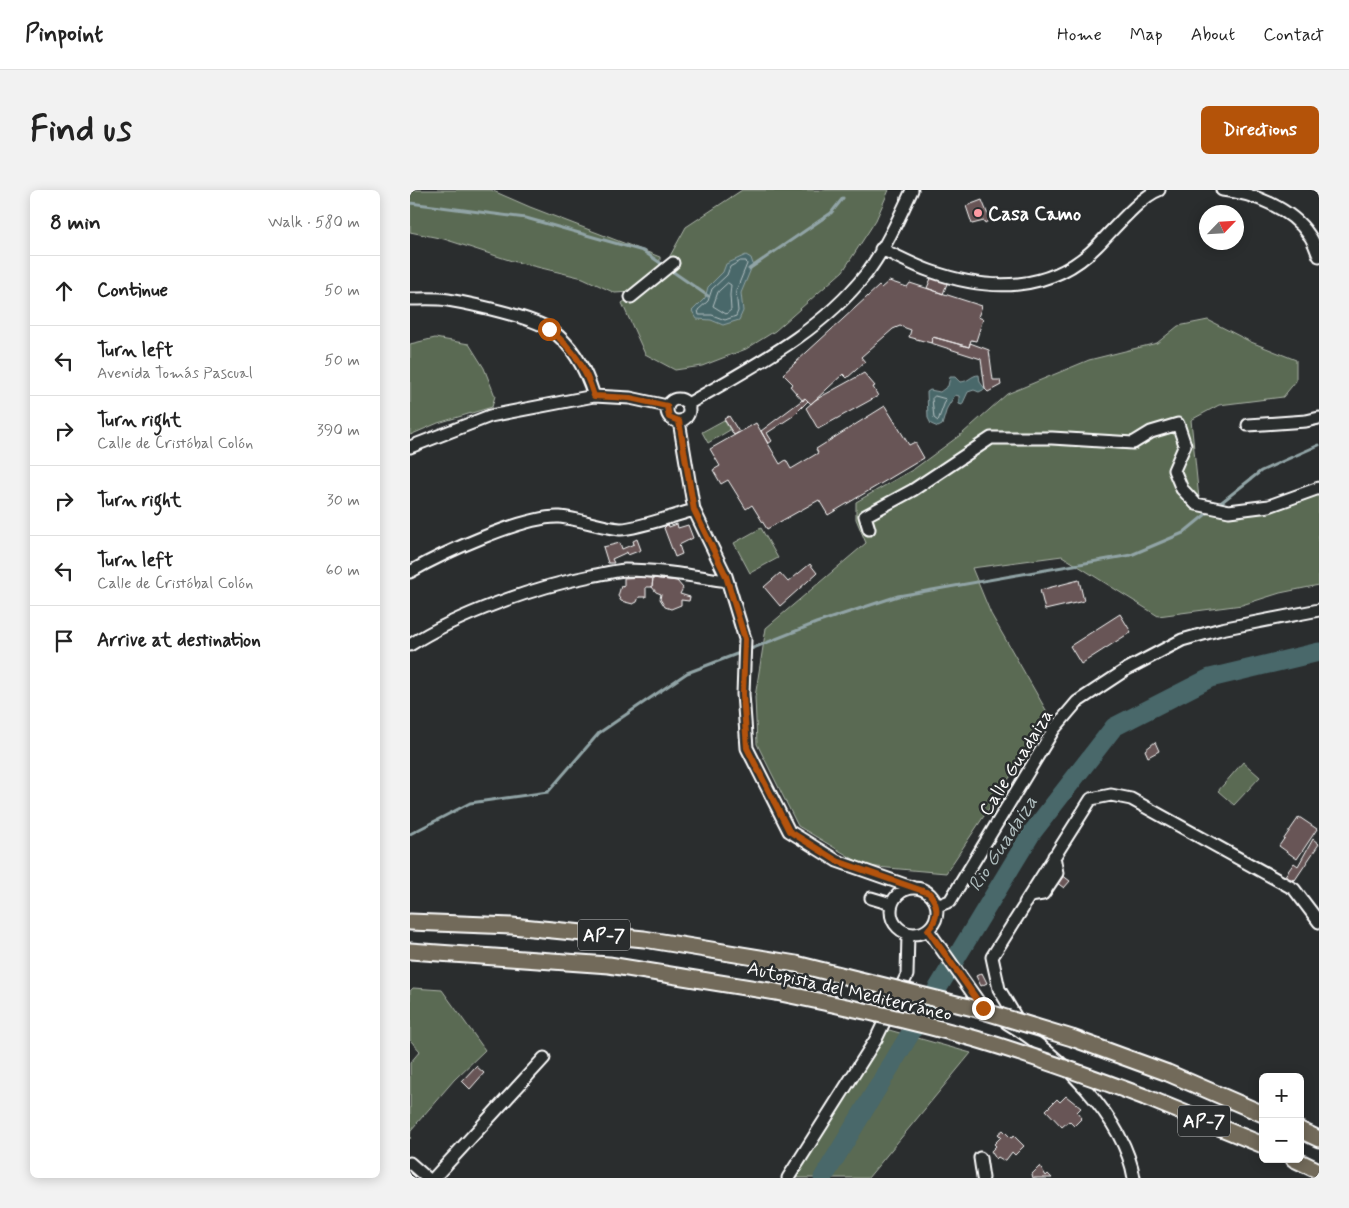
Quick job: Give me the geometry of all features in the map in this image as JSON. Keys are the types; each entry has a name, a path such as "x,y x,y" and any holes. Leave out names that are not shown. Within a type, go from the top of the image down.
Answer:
{"highway":[{"name":"Autopista del Mediterráneo","path":"410,922 512,926 644,939 796,964 973,1008 1072,1038 1168,1074 1259,1112"},
{"name":"Autopista del Mediterráneo","path":"410,951 609,965 776,992 871,1012 975,1039 1070,1069 1146,1097 1259,1143"},
{"path":"1304,1132 1319,1139"},
{"path":"1302,1163 1319,1171"}],"street":[{"path":"688,404 794,342 850,292 867,272 881,249 896,224 912,190"},
{"path":"881,249 929,271 973,283 1034,283 1059,275 1082,261 1124,217 1159,190"},
{"path":"1222,190 1260,198 1292,217 1310,235 1319,256"},
{"path":"631,297 672,263"},
{"path":"410,298 448,300 521,318 549,329 567,343 586,372 594,396"},
{"path":"410,447 435,435 490,416 594,396 630,398 667,406"},
{"path":"667,406 672,400 679,398 688,404"},
{"path":"679,421 688,415 688,404"},
{"path":"667,406 669,417 679,421"},
{"path":"1248,425 1306,421 1319,418"},
{"path":"679,421 694,510 727,581 745,639 743,694 747,748 789,831 837,861 929,893 937,906 936,919 928,930 922,933 908,934 896,926 892,920 891,904 900,892 914,888"},
{"path":"869,529 866,516 897,500 991,438 1052,438 1132,443 1151,432 1178,424 1185,445 1174,470 1182,489 1196,504 1229,511 1269,506 1319,488"},
{"path":"410,572 431,559 479,539 538,519 560,517 622,529 694,510"},
{"path":"410,645 426,635 496,604 557,583 623,570 657,571 727,581"},
{"name":"Calle Guadaiza","path":"937,906 950,901 1054,729 1077,702 1127,669 1182,640 1221,629 1319,610"},
{"path":"1026,1034 998,989 992,957 1091,799 1111,794 1130,798 1293,888 1319,922"},
{"path":"871,898 891,904"},
{"path":"928,930 983,1008 1026,1034 1056,1057 1114,1128 1127,1153 1134,1178"},
{"path":"788,1178 876,1039 907,975 908,934"},
{"path":"434,1178 544,1058"},
{"path":"980,1158 983,1178"},
{"path":"410,1163 427,1178"}],"green space":[{"path":"410,190 491,190 660,257 660,269 630,292 615,293 583,278 512,261 444,239 410,232"},
{"path":"742,190 889,190 876,220 843,271 775,331 746,349 702,366 675,370 645,354 622,303 665,272 670,256 686,227"},
{"path":"1208,320 1251,342 1296,360 1296,381 1283,397 1219,405 1191,420 1199,499 1236,507 1319,490 1319,585 1280,593 1242,605 1158,616 1062,556 972,568 991,614 1050,717 946,873 865,866 798,826 757,744 755,697 766,628 866,543 856,519 856,502 914,469 963,433 1007,394 1089,360 1157,343 1178,326"},
{"path":"435,338 469,344 484,368 495,396 492,407 438,423 410,435 410,344"},
{"path":"724,420 730,430 708,443 702,432"},
{"path":"761,528 778,558 750,573 734,543"},
{"path":"1243,762 1260,777 1234,805 1218,791"},
{"path":"413,988 442,990 485,1050 454,1080 411,1130 410,1139 410,1063 420,1051 410,1040 410,991"},
{"path":"882,1028 971,1053 868,1178 788,1178"}],"water":[{"path":"746,255 751,258 753,264 741,293 743,311 739,320 723,325 711,320 697,319 692,311 705,298 708,287 723,272 726,264"},
{"path":"979,375 980,382 985,389 979,392 974,390 968,392 962,405 959,404 959,396 955,395 947,408 942,425 938,427 931,424 928,418 927,392 930,390 940,392 948,386 950,377 955,377 960,382"}],"building":[{"name":"Casa Camo","path":"982,200 990,220 985,223 984,221 972,224 966,206"},
{"path":"932,276 948,281 943,294 927,288"},
{"path":"889,281 907,287 910,283 982,306 978,317 983,319 976,341 971,340 969,347 933,337 931,343 909,337 911,330 900,326 893,329 861,357 865,362 847,378 843,374 811,404 805,398 803,401 790,386 793,384 783,374 879,286 881,288"},
{"path":"933,337 969,347 970,343 989,350 993,380 1000,380 1001,385 988,392 985,389 981,359 931,343"},
{"path":"864,373 875,386 873,387 878,396 818,429 806,408 815,400"},
{"path":"805,398 808,401 793,416 767,433 772,441 768,444 761,431"},
{"path":"885,406 909,445 915,442 924,458 828,515 819,500 767,529 752,505 746,509 728,480 721,484 713,470 720,466 710,449 756,423 780,464 786,460 791,469 818,453 816,449"},
{"path":"729,416 739,432 734,435 724,419"},
{"path":"668,524 669,527 677,524 678,528 688,525 693,538 679,545 682,554 675,557 664,528"},
{"path":"637,539 641,550 628,555 627,552 612,559 614,563 608,563 603,547 620,543 622,549 634,544 633,541"},
{"path":"810,564 817,573 780,606 764,587 780,573 788,582"},
{"path":"624,578 653,578 652,587 646,587 646,597 639,597 637,602 633,604 621,601 618,596 621,586 624,587"},
{"path":"653,578 677,581 683,588 680,594 690,597 689,601 681,600 681,605 671,609 665,607 660,599 661,594 652,587"},
{"path":"1079,580 1084,601 1045,610 1040,590"},
{"path":"1120,614 1131,632 1081,664 1070,646"},
{"path":"1155,742 1159,751 1148,757 1145,750"},
{"path":"1299,817 1317,829 1297,859 1279,846"},
{"path":"1313,839 1319,844 1295,880 1284,877 1294,863 1298,866"},
{"path":"1062,875 1070,881 1064,888 1056,882"},
{"path":"982,973 987,983 981,986 976,976"},
{"path":"476,1066 484,1073 470,1089 462,1081"},
{"path":"1066,1096 1081,1108 1077,1112 1082,1118 1074,1126 1069,1121 1062,1127 1046,1110 1057,1099 1060,1102"},
{"path":"1003,1130 1011,1138 1014,1136 1024,1146 1015,1155 1012,1152 1006,1160 998,1157 996,1159 991,1151 996,1146 994,1144 1001,1137 998,1134"},
{"path":"1040,1166 1046,1176 1048,1174 1052,1178 1033,1178 1032,1174"}],"waterway":[{"path":"749,269 831,213 843,198"},
{"path":"410,203 526,218 643,251 708,296"},
{"path":"1218,505 1261,471 1319,445"},
{"path":"748,650 816,623 898,596 1131,555 1183,533 1211,510"},
{"path":"410,834 470,803 548,792 599,733 687,673 742,652"},
{"name":"Rio Guadaiza","path":"823,1178 1031,834 1114,727 1210,678 1319,652"}],"place":[{"name":"Casa Camo","path":"978,213"}],"route":[{"path":"549,329 567,343 586,372 594,396 630,398 667,406 669,417 679,421 694,510 726,576 745,639 743,694 747,748 789,831 837,861 929,893 937,906 937,913 933,925 928,930 983,1008"}]}
